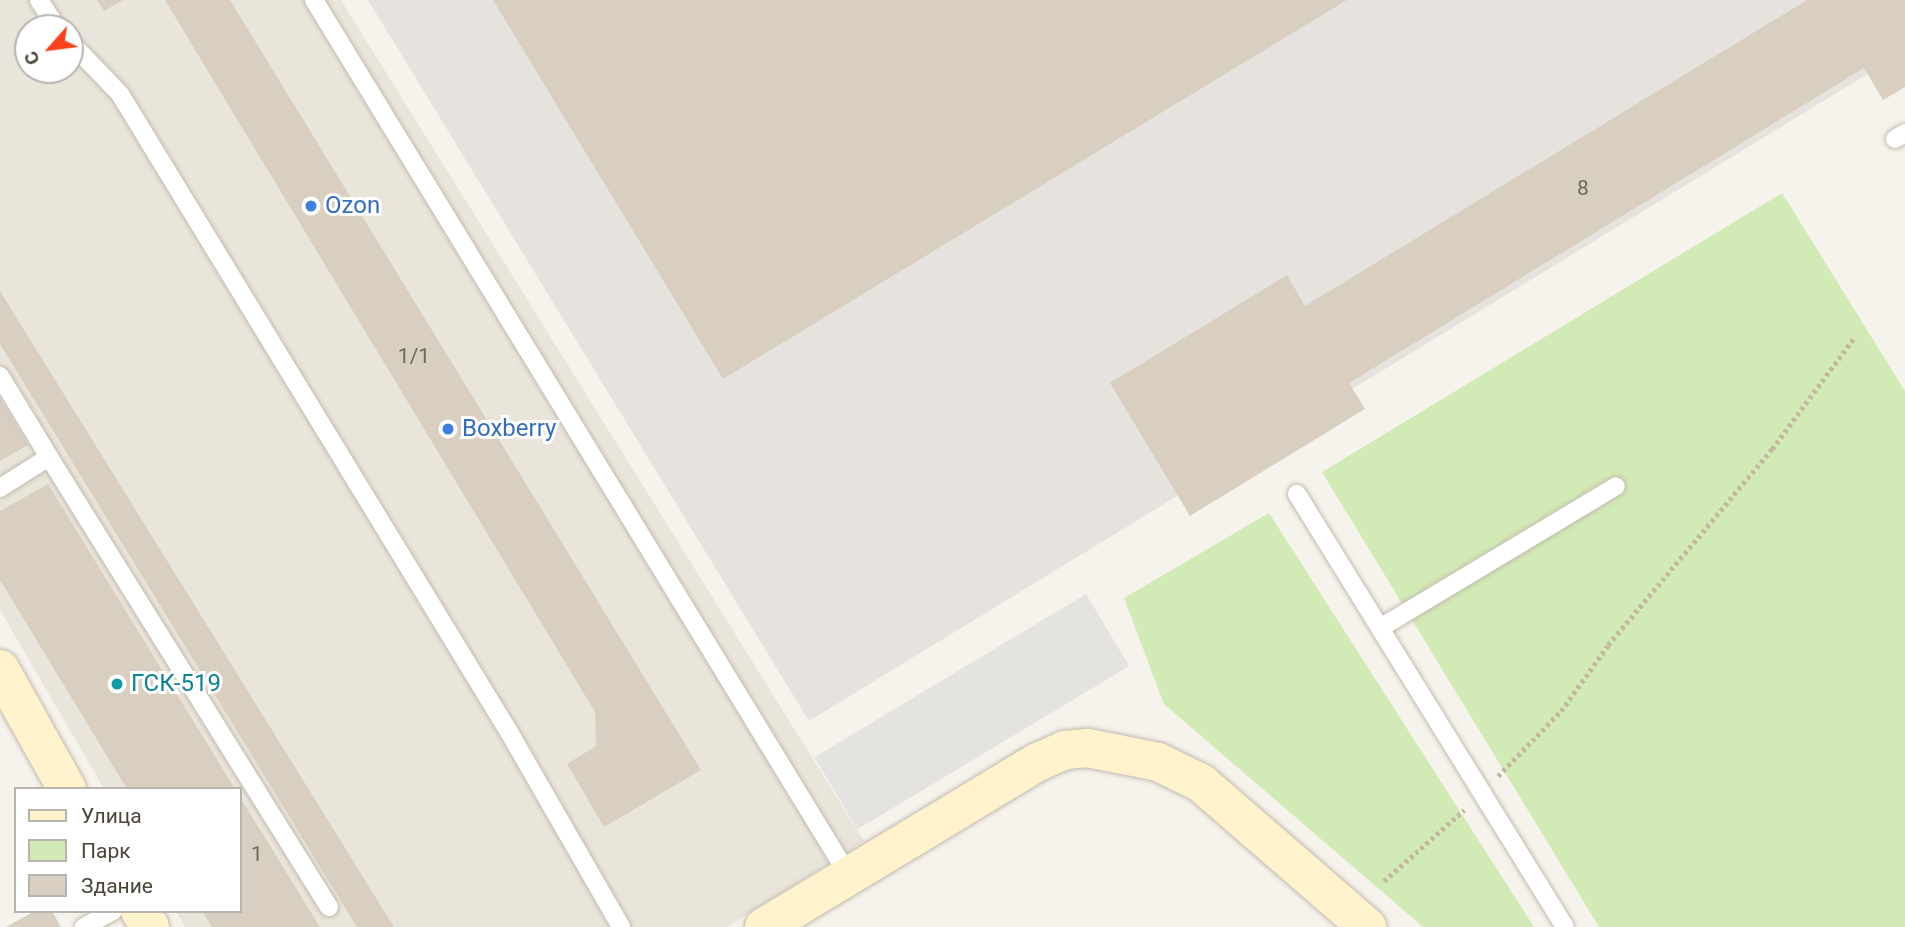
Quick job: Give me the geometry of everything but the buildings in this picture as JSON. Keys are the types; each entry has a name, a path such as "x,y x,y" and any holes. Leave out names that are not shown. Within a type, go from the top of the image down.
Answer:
{"street":[{"path":"0,669 66,787"},
{"path":"764,927 1038,762 1065,750 1088,748 1158,762 1201,783 1367,927"}],"lane":[{"path":"314,0 849,876"},
{"path":"84,57 120,94 509,732 621,927"},
{"path":"0,376 329,907"},
{"path":"0,488 49,457"},
{"path":"1380,628 1616,485"},
{"path":"1297,494 1565,927"},
{"path":"84,927 109,913"}],"path":[{"path":"1384,881 1483,791 1561,712 1608,645 1772,449 1853,339"}],"shaded area":[{"path":"0,0 341,0 864,841 727,927 185,927 177,913 242,913 242,787 103,787 0,610"},
{"path":"368,0 1905,0 1905,51 809,721"},
{"path":"1086,594 1129,666 858,829 814,757"}],"green space":[{"path":"1782,193 1905,391 1905,927 1599,927 1322,472"},
{"path":"1269,513 1534,927 1423,927 1164,704 1124,598"}],"place":[{"name":"Ozon","path":"311,206"},
{"name":"Boxberry","path":"448,429"},
{"name":"ГСК-519","path":"117,684"}]}
